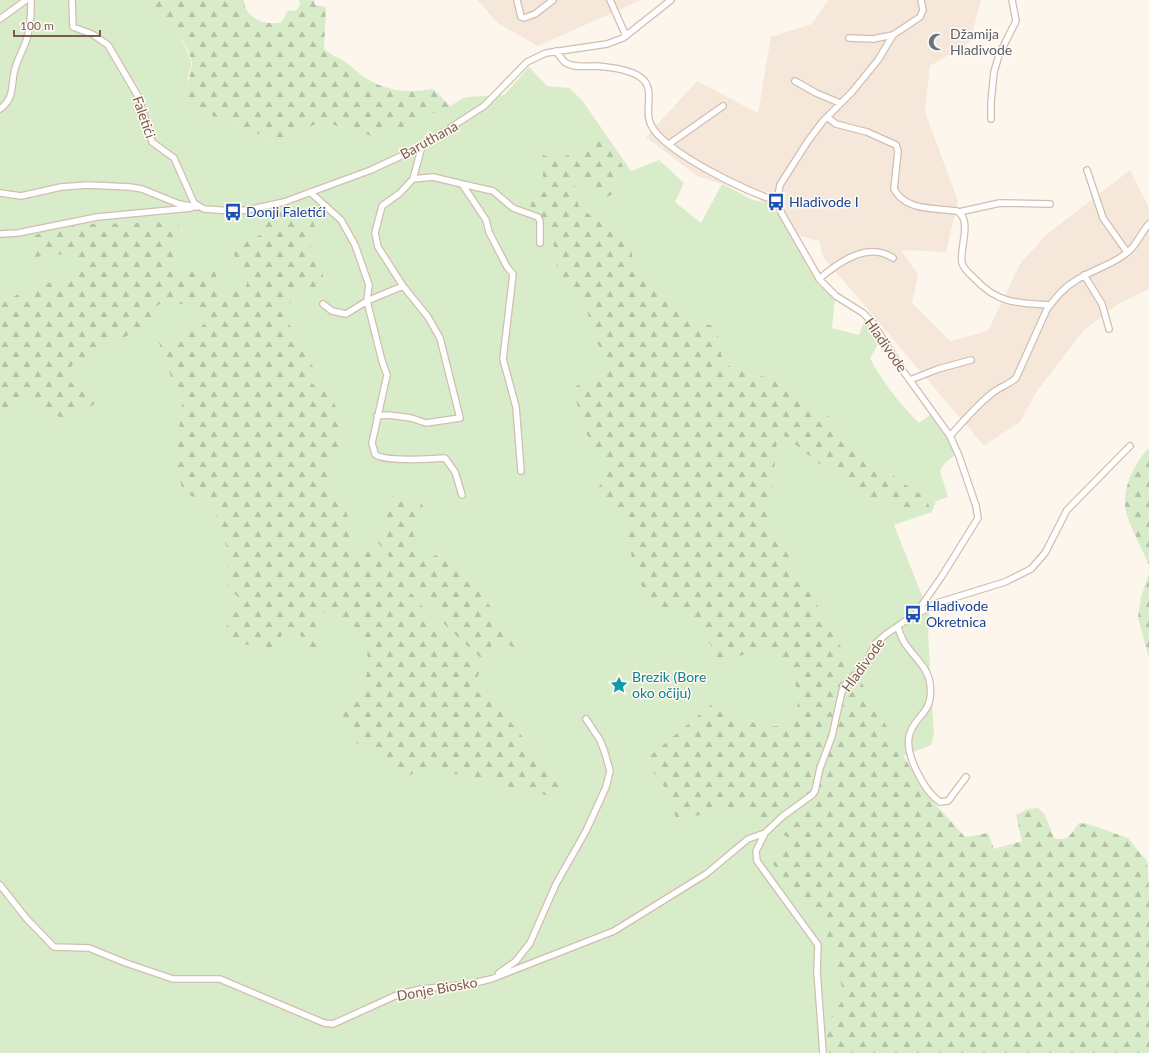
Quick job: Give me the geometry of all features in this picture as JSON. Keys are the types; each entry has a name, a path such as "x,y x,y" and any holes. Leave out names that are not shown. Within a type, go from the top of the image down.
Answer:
{"street":[{"path":"0,19 26,0"},
{"path":"0,109 6,105 11,97 14,72 28,37 31,20 31,0"},
{"name":"Faletići","path":"72,0 73,27 92,34 108,44 139,98 152,142 174,158 189,195 194,203 199,207"},
{"path":"517,0 524,18 535,14 553,0"},
{"path":"610,0 626,36"},
{"name":"Baruthana","path":"199,207 219,211 247,210 284,202 371,170 422,146 484,106 527,62 538,56 556,51 607,44 626,36 671,0"},
{"path":"849,38 874,39 892,35 920,17 923,10 921,0"},
{"path":"991,119 990,102 994,72 999,55 1016,21 1012,0"},
{"path":"556,51 561,58 571,65 618,70 640,77 646,82 649,92 648,114 650,124 656,133 697,164 741,188 777,201 780,186 795,159 823,121 852,92 878,60 892,35"},
{"path":"795,81 816,94 840,103"},
{"path":"670,145 723,106"},
{"path":"827,117 836,124 867,132 896,145 898,151 894,189 902,200 913,206 959,212 1000,203 1050,204"},
{"path":"377,416 388,415 411,418 426,423 460,418 440,338 428,317 403,286 378,247 375,233 382,206 400,193 413,179 422,146"},
{"path":"1087,170 1103,218 1127,252"},
{"path":"413,179 433,176 493,191 513,208 538,217 540,221 540,244"},
{"path":"462,184 486,220 489,232 507,267 513,274 503,359 516,407 521,471"},
{"path":"0,193 21,196 61,187 88,185 130,187 142,189 179,204 199,207"},
{"path":"310,192 341,220 355,245 369,285 367,301 387,375 377,416 372,448 378,457 426,460 445,458 455,472 462,495"},
{"name":"Hladivode","path":"765,833 783,816 815,791 820,768 832,736 844,686 863,670 876,643 914,615 942,576 978,518 976,506 959,456 950,436 910,380 873,323 863,313 828,289 819,279 782,214 777,201"},
{"path":"0,234 18,233 97,217 199,207"},
{"path":"959,212 964,218 962,263 980,285 991,294 1010,302 1050,305"},
{"path":"950,436 989,396 1016,378 1050,305 1064,289 1084,275 1116,260 1127,252 1132,248 1149,224"},
{"path":"819,279 848,257 872,252 884,252 893,258"},
{"path":"1084,275 1102,304 1109,329"},
{"path":"323,304 332,311 346,314 367,301 403,286"},
{"path":"910,380 938,369 971,360"},
{"path":"914,615 937,603 999,584 1031,569 1045,553 1067,510 1130,446"},
{"path":"898,626 904,644 926,672 930,684 928,706 909,733 912,765 933,795 940,802 948,801 966,777"},
{"path":"491,979 516,961 530,943 556,884 586,831 606,786 610,771 605,753 600,740 586,719"},
{"path":"765,833 756,851 757,861 818,945 817,971 823,1053"},
{"name":"Donje Biosko","path":"0,885 26,918 54,947 89,948 126,963 173,979 220,979 324,1023 333,1024 397,995 421,989 470,984 491,979 614,931 706,874 748,839 765,833"}],"shaded area":[{"path":"477,0 641,0 538,46 499,24"},
{"path":"828,0 981,0 970,42 930,66 925,112 958,201 946,252 901,250 918,275 912,303 950,341 988,331 1020,264 1045,236 1130,170 1149,208 1149,289 1118,304 1083,331 1037,391 1020,422 984,446 823,257 819,241 793,234 755,195 697,176 646,137 697,81 758,113 771,37 812,24"}],"green space":[{"path":"0,0 145,0 153,5 167,19 174,27 184,44 191,63 188,81 193,106 210,115 274,140 286,141 313,125 327,122 343,128 450,106 466,97 504,95 529,67 547,86 569,88 582,100 631,171 659,160 684,183 675,202 701,223 722,184 753,200 770,204 780,217 817,283 835,299 832,328 859,335 865,319 880,341 870,358 880,376 899,401 919,423 930,415 948,439 955,455 944,464 940,471 948,497 936,501 932,512 894,525 930,616 928,633 934,735 931,745 882,764 890,1053 0,1053"},
{"path":"145,0 244,0 248,12 257,20 276,23 282,22 287,11 297,10 300,4 299,0 314,0 315,5 326,7 324,49 348,64 364,77 381,86 406,91 433,89 450,106 400,128 372,136 327,123 313,125 286,141 274,140 210,115 193,106 185,98 192,66 190,56 181,37 174,28 152,5"},
{"path":"601,135 623,166 619,171 613,194 607,197 583,181 574,182 579,207 632,245 632,267 668,303 691,319 712,326 717,331 723,363 733,368 783,382 828,416 865,454 914,491 925,495 930,509 902,507 878,498 861,496 778,431 769,522 910,767 936,805 965,837 988,833 994,849 1022,841 1016,815 1028,809 1038,808 1045,815 1054,838 1066,838 1079,823 1088,824 1128,838 1147,861 1149,888 1149,1053 826,1053 825,1027 845,996 823,924 773,864 787,837 741,806 677,820 662,782 644,761 711,705 764,727 779,726 795,718 798,706 798,695 796,686 787,670 772,656 762,650 719,661 702,630 688,616 668,608 654,606 643,589 634,567 625,524 619,510 595,493 608,472 584,429 574,392 576,386 598,380 604,375 605,361 602,350 594,339 585,301 560,278 555,258 553,240 544,227 530,220 531,201 538,200 545,190 541,159 543,155 555,159 563,158"},
{"path":"279,208 304,221 313,221 316,231 308,240 317,259 323,265 323,281 315,287 304,290 288,305 287,321 299,339 313,367 311,381 315,387 329,394 340,416 343,431 342,437 331,464 329,478 331,486 341,500 347,513 351,546 368,550 373,547 445,634 481,666 474,690 497,705 563,787 559,798 434,769 423,769 406,777 378,750 367,752 356,742 342,714 363,686 366,678 368,661 367,648 364,638 358,629 342,618 316,610 312,612 321,641 316,649 310,649 297,630 287,627 273,649 224,641 228,622 237,611 239,602 238,597 230,590 226,583 228,551 223,537 214,525 219,507 216,504 186,494 182,487 175,466 175,453 182,411 182,393 171,376 159,343 176,335 192,331 200,327 206,322 208,312 198,306 163,302 155,307 151,321 140,329 72,365 68,376 71,383 102,399 66,422 28,394 0,414 0,303 19,294 73,274 78,267 76,253 33,257 30,236 82,224 179,222 175,271 215,272 218,284 227,289 238,291 245,289 247,275 234,255 236,244 252,240 263,233 264,212"},
{"path":"1149,448 1149,565 1128,518 1125,497 1126,489 1135,466"},
{"path":"396,491 406,502 420,501 428,516 413,527 413,534 428,560 439,553 453,567 473,582 504,626 530,648 524,653 495,638 484,661 447,627 378,543 388,508"},
{"path":"1149,573 1149,658 1138,617 1141,597"}],"place":[{"name":"Džamija Hladivode","path":"937,42"},
{"name":"Hladivode I","path":"776,202"},
{"name":"Donji Faletići","path":"233,212"},
{"name":"Hladivode Okretnica","path":"913,614"},
{"name":"Brezik (Bore oko očiju)","path":"619,685"}]}
